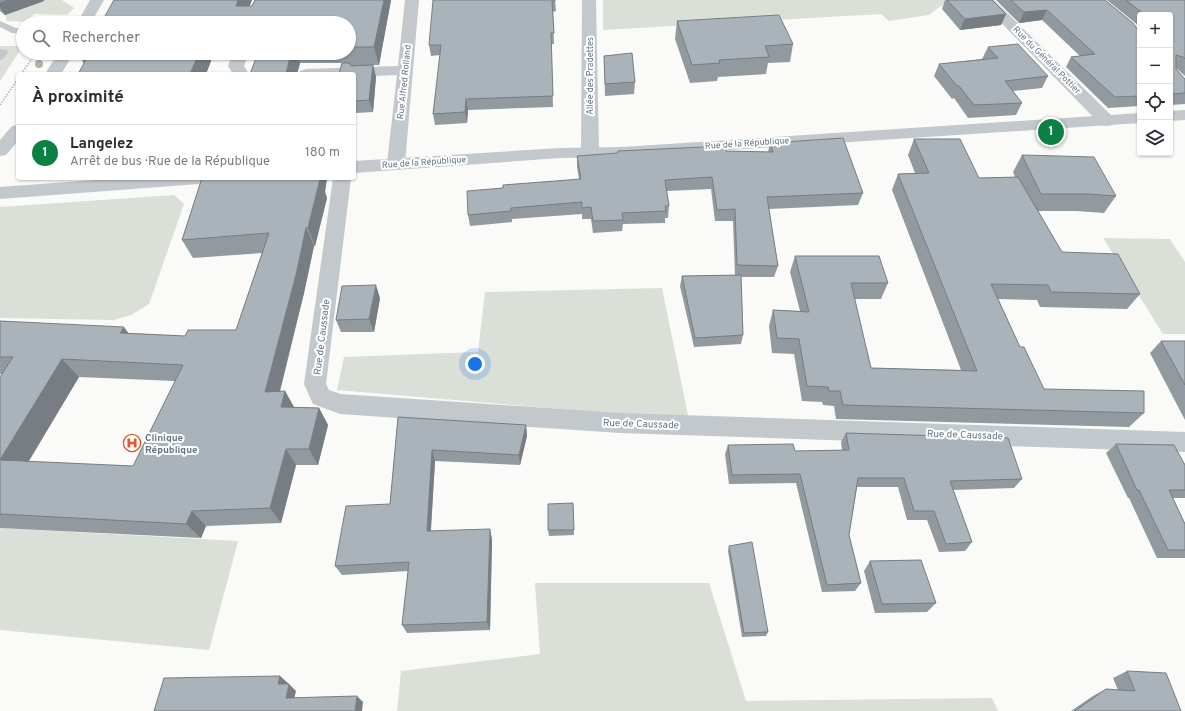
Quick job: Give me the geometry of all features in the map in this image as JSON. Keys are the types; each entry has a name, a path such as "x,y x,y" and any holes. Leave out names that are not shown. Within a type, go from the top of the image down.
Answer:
{"street":[{"name":"Rue Alfred Rolland","path":"396,163 412,0"},
{"name":"Allée des Pradettes","path":"589,0 590,151"},
{"name":"Rue du Général Pottier","path":"986,0 1107,121"},
{"path":"86,16 91,3"},
{"path":"54,72 62,60"},
{"path":"238,60 236,66 240,72"},
{"path":"356,72 405,70"},
{"path":"1173,116 1185,115"},
{"name":"Rue de la République","path":"356,167 590,151 622,152 844,136 1137,118"},
{"path":"0,151 16,132"},
{"path":"0,193 172,180"},
{"name":"Rue de Caussade","path":"342,180 316,384 322,397 340,404 620,423 1185,442"}],"lane":[{"path":"0,24 16,31"},
{"path":"0,52 4,52 0,57"}],"path":[{"path":"23,72 31,60"},
{"path":"0,105 16,82"}],"shaded area":[{"path":"43,0 62,0 74,8 67,15 34,14 32,16 16,16 16,21 7,21 5,15"},
{"path":"603,0 949,0 929,15 889,21 881,14 603,30"},
{"path":"0,46 16,46 16,57 0,81"},
{"path":"174,195 184,204 149,304 131,315 114,320 0,318 0,207"},
{"path":"1103,238 1170,239 1185,262 1185,334 1163,334"},
{"path":"662,288 689,420 337,390 344,357 478,352 485,292"},
{"path":"0,528 238,541 209,650 0,630"},
{"path":"535,583 709,583 746,701 992,698 998,711 397,711 401,671 540,654"}],"building":[{"path":"0,0 7,0 0,3"},
{"path":"114,0 238,0 236,6 252,6 255,0 384,0 374,47 356,47 356,16 105,16"},
{"path":"433,0 555,0 552,1 554,33 551,33 553,96 466,99 465,112 433,114 441,45 429,45"},
{"path":"947,0 992,0 1006,14 965,19"},
{"path":"1011,0 1105,0 1133,23 1137,29 1137,96 1115,97 1071,57 1095,54 1047,10 1024,12"},
{"path":"1126,0 1185,0 1185,59 1176,55 1176,69 1185,79 1185,93 1173,94 1173,12 1141,12"},
{"path":"779,15 793,44 765,46 769,57 719,60 720,63 692,65 677,21"},
{"path":"1018,44 1048,76 1005,81 1022,103 974,105 939,64 998,58 988,47"},
{"path":"632,53 635,82 605,84 604,56"},
{"path":"86,60 196,60 191,72 79,72"},
{"path":"255,60 289,60 286,72 251,72"},
{"path":"342,63 349,63 351,66 373,65 369,100 356,101 356,72 340,72"},
{"path":"843,138 863,193 767,197 778,266 737,265 735,209 717,210 712,177 665,180 669,206 665,206 666,211 622,213 623,220 593,221 591,207 582,208 582,202 511,208 511,211 468,215 467,191 503,188 503,185 581,179 577,156 618,153 618,151 724,146 726,151 773,152 770,143"},
{"path":"914,139 960,139 979,178 1018,177 1062,252 1118,254 1140,294 1051,292 1048,285 991,284 1020,347 1024,347 1044,389 1144,391 1144,413 843,405 840,391 829,391 828,387 807,386 799,339 777,338 773,310 809,312 795,256 879,256 888,283 851,283 871,368 977,371 898,174 929,173"},
{"path":"1022,155 1094,157 1116,196 1087,194 1041,194"},
{"path":"201,180 320,180 308,228 306,228 296,275 265,392 285,391 281,407 319,408 309,449 286,449 270,508 192,511 186,524 0,514 0,377 13,357 0,357 0,321 124,327 120,333 185,336 188,330 236,330 269,233 182,240","holes":["62,359 183,365 133,466 0,460"]},
{"path":"741,275 743,335 695,338 682,276"},
{"path":"376,285 369,319 336,320 342,286"},
{"path":"1161,341 1185,341 1185,385"},
{"path":"398,417 526,425 519,455 432,450 427,531 490,529 487,622 402,625 409,562 335,566 346,506 390,504"},
{"path":"846,433 1008,438 1022,479 950,481 972,542 946,544 934,511 914,511 904,478 858,478 849,535 861,583 827,585 800,474 732,475 728,445 793,444 795,451 849,450"},
{"path":"1116,444 1174,445 1185,465 1185,490 1169,490 1185,524 1185,550 1168,550 1139,490 1137,490"},
{"path":"573,503 574,530 548,530 548,504"},
{"path":"752,542 768,632 744,633 729,546"},
{"path":"921,560 936,603 882,604 870,561"},
{"path":"1127,671 1166,673 1181,711 1075,711 1106,689 1135,691"},
{"path":"280,676 278,684 289,684 286,698 357,696 355,711 154,711 164,678"}],"place":[{"name":"Langelez","path":"1051,132"},
{"name":"Clinique République","path":"132,443"}]}
